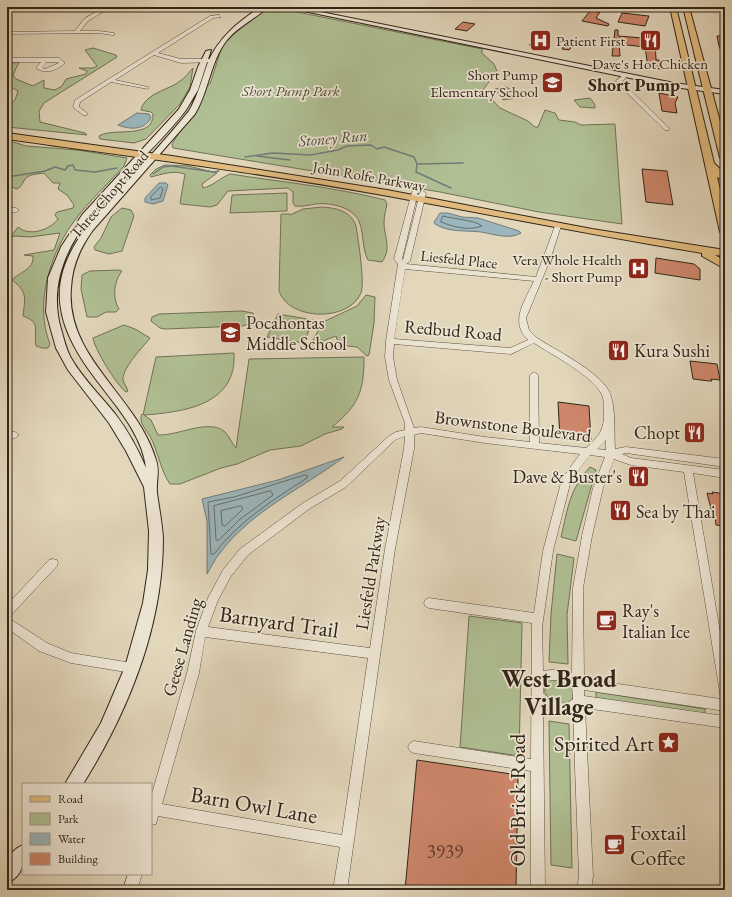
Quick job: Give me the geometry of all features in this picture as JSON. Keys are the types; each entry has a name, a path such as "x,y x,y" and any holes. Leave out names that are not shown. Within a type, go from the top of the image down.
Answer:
{"main road":[{"name":"Three Chopt Road","path":"150,486 142,476 137,462 123,435 73,368 62,349 54,329 51,302 54,276 69,240 88,213 183,123 195,107 204,88 212,46 224,32 256,7"},
{"name":"Three Chopt Road","path":"74,783 105,730 132,668 143,632 154,578 156,537 155,516 150,486 152,469 143,443 128,414 77,347 67,316 65,294 69,267 83,237 91,225 150,153 174,120 188,100 208,61 231,32 265,7"},
{"path":"287,7 625,75 725,92"},
{"path":"304,7 691,86"},
{"path":"673,7 725,232"},
{"path":"686,7 725,158"},
{"path":"706,88 725,87"},
{"name":"John Rolfe Parkway","path":"7,131 418,195 725,245"},
{"name":"John Rolfe Parkway","path":"7,136 150,153"},
{"path":"709,164 725,179"},
{"name":"John Rolfe Parkway","path":"418,195 558,226 725,254"},
{"path":"697,249 725,266"},
{"path":"7,874 22,855"}],"street":[{"path":"77,32 86,20 107,7"},
{"path":"110,7 154,9"},
{"path":"85,114 76,108 78,101 212,17 219,16"},
{"path":"7,32 77,32 112,34"},
{"path":"153,54 187,62 208,61"},
{"path":"7,60 44,60"},
{"path":"625,75 619,81 620,83 667,129"},
{"path":"110,80 146,88"},
{"name":"Liesfeld Parkway","path":"340,890 390,550 409,449 410,432 393,380 389,357 401,265 406,261 418,195"},
{"path":"7,210 16,210"},
{"path":"558,226 522,318 522,326 527,334 534,340 590,375 598,382 605,392 610,416 611,454 596,495 578,588 578,684 586,876 584,890"},
{"name":"Liesfeld Place","path":"401,265 538,280"},
{"name":"Redbud Road","path":"390,341 511,351 534,340"},
{"path":"534,375 535,446"},
{"name":"Old Brick Road","path":"538,890 538,619 548,551 567,479 587,452 602,439 610,416"},
{"name":"Brownstone Boulevard","path":"410,432 421,430 535,446 611,454 630,461 725,474"},
{"name":"Geese Landing","path":"152,814 193,673 201,631 214,598 227,573 244,552 306,506 343,484 392,438 410,432"},
{"name":"Brownstone Boulevard","path":"611,454 626,450 725,463"},
{"path":"688,469 725,695"},
{"path":"7,612 53,563"},
{"path":"429,603 538,619"},
{"path":"7,622 43,647 71,658 132,668"},
{"name":"Barnyard Trail","path":"201,631 375,654"},
{"path":"537,682 541,676 557,674 568,676 578,684 725,705"},
{"path":"537,695 551,707 566,709 574,708 579,702"},
{"path":"579,702 725,722"},
{"path":"414,746 538,766"},
{"name":"Barn Owl Lane","path":"152,814 347,842"},
{"path":"130,890 134,875"}],"green space":[{"name":"Short Pump Park","path":"272,7 482,49 482,53 494,64 497,71 483,90 500,108 528,121 535,127 538,127 545,110 555,113 559,120 575,122 581,125 615,124 622,224 539,212 440,192 173,148 172,144 192,112 204,88 210,84 224,40 239,24"},
{"path":"93,48 116,55 117,57 44,103 39,111 40,122 85,133 87,135 7,127 7,107 15,100 18,91 7,85 7,68 12,63 19,62 13,75 16,79 33,86 44,80 44,88 55,90 62,86 66,79 86,74 87,71 79,68 93,68 97,66 85,50"},
{"path":"193,68 190,87 180,104 146,139 134,143 100,139 99,136 105,134 140,130 147,127 152,122 153,114 151,112 141,110 143,104 158,92 182,80"},
{"path":"506,87 510,89 517,98 503,100 495,89"},
{"path":"590,98 595,105 595,108 580,107 574,100"},
{"path":"7,140 26,146 78,150 127,158 124,166 80,213 66,233 58,248 47,279 44,296 45,329 50,344 48,348 36,346 35,324 33,321 23,316 25,300 23,292 21,288 12,280 29,268 33,261 33,256 24,255 54,250 60,233 30,237 15,236 7,238 7,235 13,234 18,227 28,232 45,229 58,219 55,215 57,212 73,208 74,205 67,195 58,189 60,183 53,183 44,173 29,176 17,189 7,185"},
{"path":"165,165 188,166 217,173 202,184 203,188 210,186 230,174 327,188 385,200 387,204 384,227 387,252 385,257 382,262 368,260 360,224 358,218 354,214 342,207 329,204 295,206 293,203 293,192 288,188 228,191 217,205 210,207 181,204 185,174 172,172 151,177 150,175 156,169"},
{"path":"287,193 287,211 230,213 232,195"},
{"path":"322,207 338,209 351,217 354,221 360,250 362,287 361,293 354,302 345,309 332,313 319,314 294,308 285,301 279,291 281,214 290,215 303,209"},
{"path":"122,208 131,210 134,216 122,251 109,254 95,250 94,247 101,238 111,217"},
{"path":"90,271 122,271 117,280 115,290 115,300 119,309 116,312 106,312 97,317 87,317 81,289 82,275"},
{"path":"366,295 375,297 374,323 369,355 367,356 357,347 339,345 336,336 312,345 313,340 323,322 357,306"},
{"path":"242,311 253,313 255,318 252,323 242,326 165,329 160,328 151,321 152,317 159,314"},
{"path":"278,314 313,320 304,343 267,337"},
{"path":"124,325 135,329 150,338 126,369 123,379 128,391 126,392 106,366 97,350 93,338"},
{"path":"234,353 233,370 227,384 217,395 191,408 159,414 144,415 151,420 158,435 166,435 202,427 218,428 225,432 236,448 249,359 364,357 361,388 354,404 332,427 344,427 342,429 325,434 301,446 270,450 237,464 221,468 180,484 170,484 164,474 153,442 141,420 156,357"},
{"path":"590,467 596,470 576,541 561,537 573,492 583,475"},
{"path":"557,554 574,558 567,615 568,664 549,662 551,614"},
{"path":"469,616 522,623 519,756 460,747"},
{"path":"563,679 570,686 573,697 571,701 562,706 553,702 545,693 545,690 549,680"},
{"path":"596,692 705,709 705,715 596,698"},
{"path":"549,721 569,724 572,868 551,865"}],"water":[{"path":"137,113 149,114 151,118 145,125 137,128 128,128 118,125"},
{"path":"159,183 166,183 168,185 163,201 153,204 145,202 145,198"},
{"path":"440,213 478,218 519,231 521,233 506,236 446,229 435,224 434,222"},
{"path":"344,457 262,512 233,538 220,553 207,574 207,521 202,499 278,480"}],"building":[{"path":"590,11 600,12 596,18 609,24 608,26 582,21"},
{"path":"622,13 649,16 645,26 618,22"},
{"path":"463,22 475,24 467,31 455,29"},
{"path":"615,30 618,30 618,36 655,39 656,60 659,60 661,69 648,67 645,47 619,44 620,56 612,56"},
{"name":"Patient First","path":"537,36 548,38 540,47 529,45"},
{"path":"717,36 725,36 725,56 723,56 719,46"},
{"path":"567,41 575,43 569,50 562,49"},
{"path":"659,93 678,97 675,103 677,113 662,111"},
{"path":"642,169 667,171 673,205 646,202"},
{"path":"656,258 694,264 700,269 700,280 655,273"},
{"path":"690,361 717,364 720,380 711,379 712,381 709,381 693,379"},
{"path":"558,402 589,406 591,441 560,438"},
{"path":"712,492 725,494 725,526 716,525 715,517 713,517 707,493 713,494"},
{"path":"417,760 518,775 516,890 405,890"}],"waterway":[{"name":"Stoney Run","path":"245,157 273,153 310,155 338,150 347,146 371,145 377,149 384,147 414,157 417,164 416,172 451,188"},
{"path":"257,156 290,160"},
{"path":"418,164 463,163"},
{"name":"Stoney Run","path":"7,177 45,171 55,167 65,170 68,166 73,165 75,170 95,172 117,168"},
{"name":"Stoney Run","path":"153,174 163,167 171,166 214,172 219,171"}],"place":[{"name":"Patient First","path":"540,40"},
{"name":"Dave's Hot Chicken","path":"650,40"},
{"name":"Short Pump Elementary School","path":"553,83"},
{"name":"Vera Whole Health - Short Pump","path":"638,268"},
{"name":"Pocahontas Middle School","path":"230,332"},
{"name":"Kura Sushi","path":"618,350"},
{"name":"Chopt","path":"695,432"},
{"name":"Dave & Buster's","path":"638,476"},
{"name":"Sea by Thai","path":"620,511"},
{"name":"Ray's Italian Ice","path":"606,620"},
{"name":"Spirited Art","path":"669,743"},
{"name":"Foxtail Coffee","path":"614,845"}],"district":[{"name":"Short Pump","path":"634,84"},
{"name":"West Broad Village","path":"559,692"}]}
